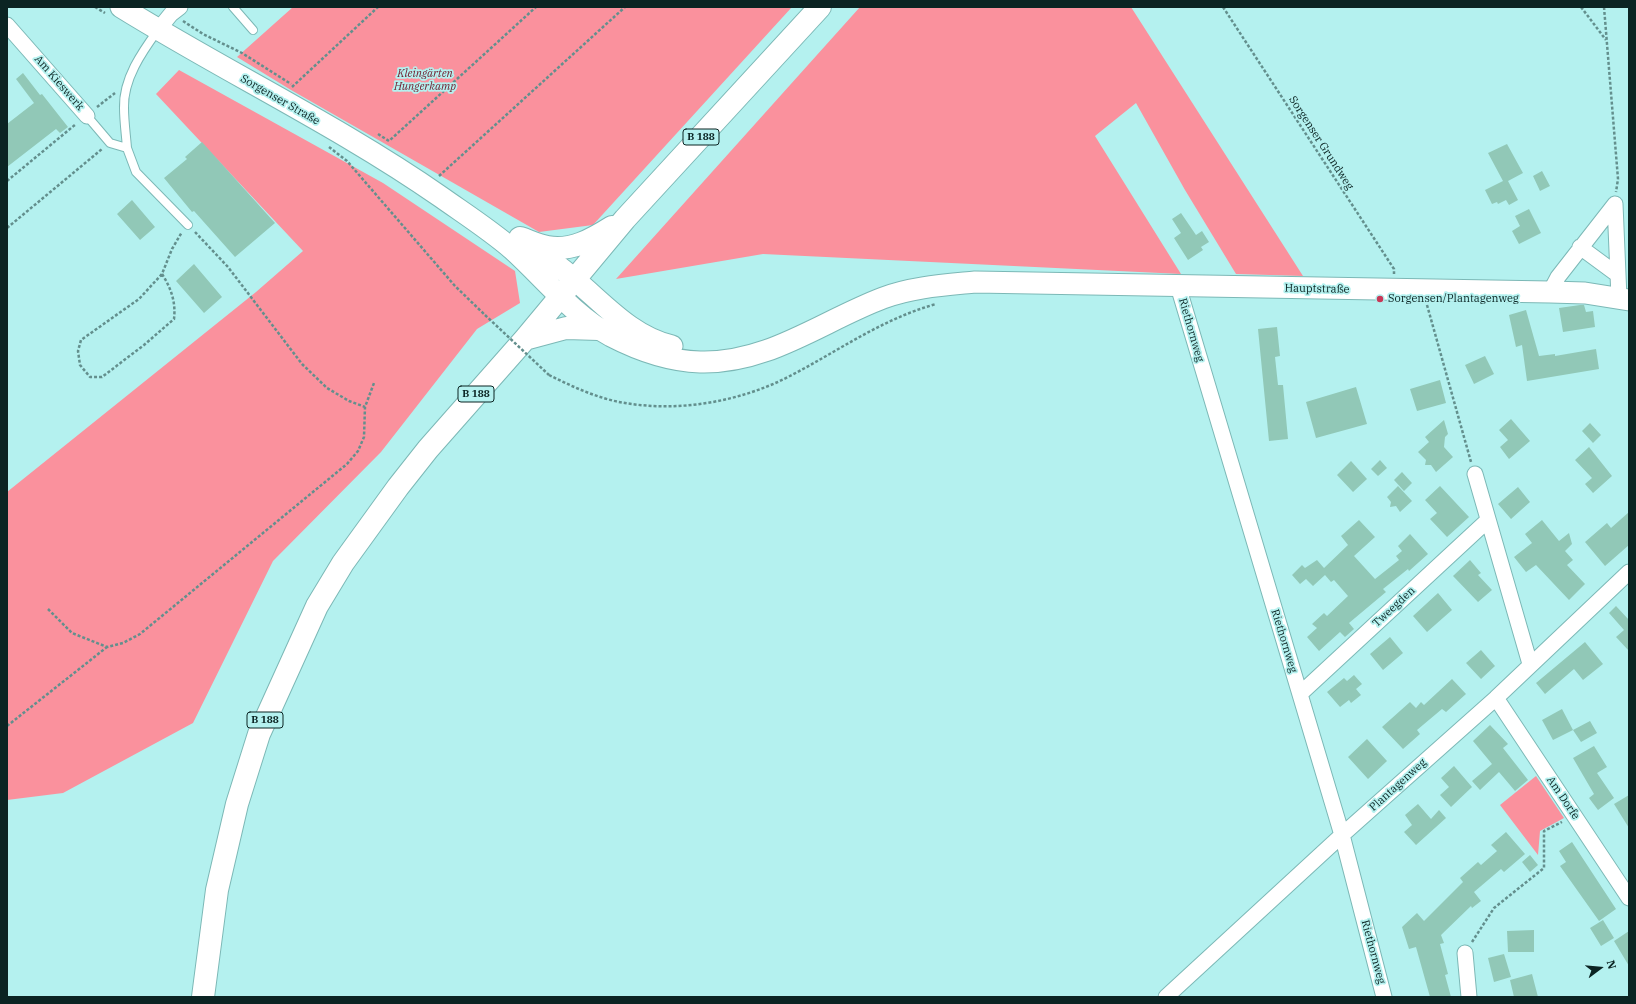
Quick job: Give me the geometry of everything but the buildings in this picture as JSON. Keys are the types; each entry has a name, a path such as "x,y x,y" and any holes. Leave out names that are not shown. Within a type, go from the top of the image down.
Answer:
{"main road":[{"name":"Sorgenser Straße","path":"121,7 158,30 292,92 374,154 432,191"},
{"name":"B 188","path":"203,996 217,890 237,804 258,734 317,606 344,563 398,487 428,449 626,219 820,7"},
{"path":"432,191 520,238 575,279 629,327 663,344 700,352 736,352 763,347 798,337"},
{"path":"432,191 511,248 561,296 599,329 634,346 659,355 699,362 737,360 765,352 798,337"},
{"path":"520,238 548,247 570,247 591,240 626,219"},
{"name":"Hauptstraße","path":"798,337 886,296 917,289 975,282 1084,283 1395,291 1550,292 1585,293 1624,299"},
{"path":"524,339 566,328 599,329"}],"street":[{"path":"158,30 176,11"},
{"name":"Am Kieswerk","path":"7,25 87,116"},
{"path":"1550,292 1558,277 1580,247 1615,204"},
{"name":"Hauptstraße","path":"1615,204 1618,275 1624,299"},
{"path":"1580,247 1618,275"},
{"name":"Riethornweg","path":"1178,286 1342,835 1384,997"},
{"path":"1475,474 1530,664"},
{"name":"Tweegden","path":"1300,694 1488,520"},
{"name":"Plantagenweg","path":"1166,997 1342,835 1496,698 1530,664 1629,572"},
{"name":"Am Dorfe","path":"1496,698 1629,898"},
{"path":"1465,953 1469,997"}],"lane":[{"path":"232,7 253,30"},
{"path":"158,30 137,63 126,89 124,108 127,148 136,172 188,225"},
{"name":"Am Kieswerk","path":"87,116 110,143"},
{"path":"110,143 127,148"}],"path":[{"path":"176,11 203,34 242,53 292,92 378,7"},
{"path":"375,133 389,141 536,7"},
{"path":"432,191 625,7"},
{"name":"Sorgenser Grundweg","path":"1223,7 1394,269 1395,291"},
{"path":"1581,7 1606,40"},
{"path":"1604,7 1618,179 1615,204"},
{"path":"7,181 111,95 126,89"},
{"path":"7,228 110,143"},
{"path":"347,161 455,286 549,375 577,389 625,403 680,406 719,402 756,391 784,379 889,320 938,304"},
{"path":"162,274 169,284 176,306 174,319 144,345 102,377 90,377 80,365 78,351 81,340 139,299 162,274 172,250 188,225 228,267 302,364 326,388 349,401 365,407"},
{"path":"1423,291 1475,474"},
{"path":"7,726 107,647 123,643 140,634 347,464 358,451 364,437 365,407 374,383"},
{"path":"48,609 72,633 107,647"},
{"path":"1465,953 1494,908 1544,868 1544,831 1575,816"}],"green space":[{"name":"Kleingärten Hungerkamp","path":"293,7 792,7 593,225 539,232 291,90 237,57"},
{"path":"860,7 1131,7 1303,276 1236,274 1185,190 1136,103 1095,136 1181,274 763,254 616,279"},
{"path":"179,70 383,183 515,271 520,303 477,329 381,452 273,561 193,723 63,793 7,800 7,492 256,292 303,251 156,94"},
{"path":"1536,776 1564,818 1540,831 1538,855 1500,805"}],"place":[{"name":"Sorgensen/Plantagenweg","path":"1380,299"}]}
